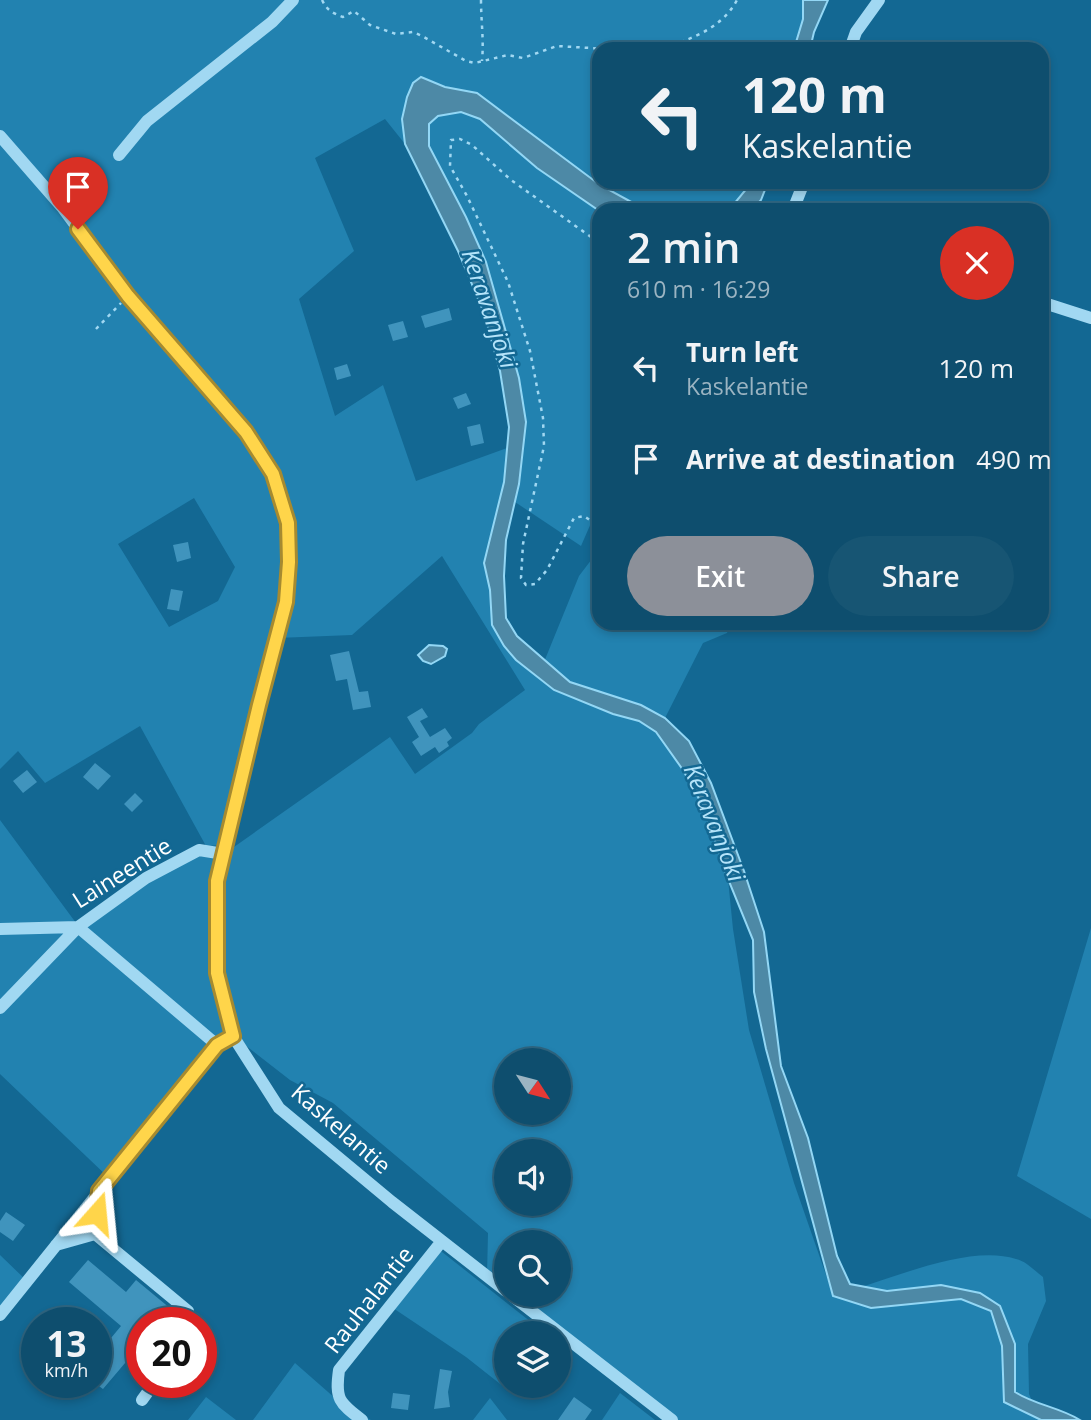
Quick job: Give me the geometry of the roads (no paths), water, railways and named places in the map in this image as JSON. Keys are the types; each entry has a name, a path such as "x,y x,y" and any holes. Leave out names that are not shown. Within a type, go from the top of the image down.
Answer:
{"street":[{"path":"119,155 147,121 272,22 293,0"},
{"path":"852,42 856,32 879,0"},
{"name":"Kaskelantie","path":"0,136 55,199 128,296 246,432 273,474 288,523 286,602 217,881 217,973 233,1036 279,1108 392,1202 494,1281"},
{"path":"1049,305 1091,318"},
{"name":"Laineentie","path":"0,929 78,927 146,877 199,850 224,855"},
{"path":"0,1008 78,927 217,1045"},
{"path":"0,1315 217,1045 233,1036"},
{"path":"95,1234 99,1191"},
{"path":"56,1245 95,1234"},
{"path":"95,1234 183,1307"},
{"name":"Rauhalantie","path":"362,1420 344,1406 336,1392 338,1370 442,1241"},
{"path":"527,1307 672,1420"}],"water":[{"path":"803,0 828,0 812,42 796,42 803,19"},
{"name":"Keravanjoki","path":"421,77 445,87 477,93 592,179 592,189 607,189 633,203 592,203 592,206 537,168 480,119 461,112 438,116 429,124 429,146 486,262 519,378 526,422 519,484 506,540 506,618 517,636 570,682 641,705 665,718 689,741 711,783 764,932 781,1066 808,1138 837,1256 850,1284 887,1291 941,1285 980,1293 1000,1306 1015,1344 1015,1392 1080,1420 1041,1420 1004,1402 1002,1346 991,1311 961,1299 871,1308 833,1296 766,1049 754,992 753,940 728,879 704,808 683,770 656,732 639,721 613,714 554,690 516,660 492,625 490,590 484,563 504,482 509,427 500,371 484,313 458,251 405,144 402,119 413,83"},
{"path":"746,189 765,189 758,203 735,203"},
{"path":"429,645 443,646 447,649 445,656 431,664 423,661 418,655"}]}
